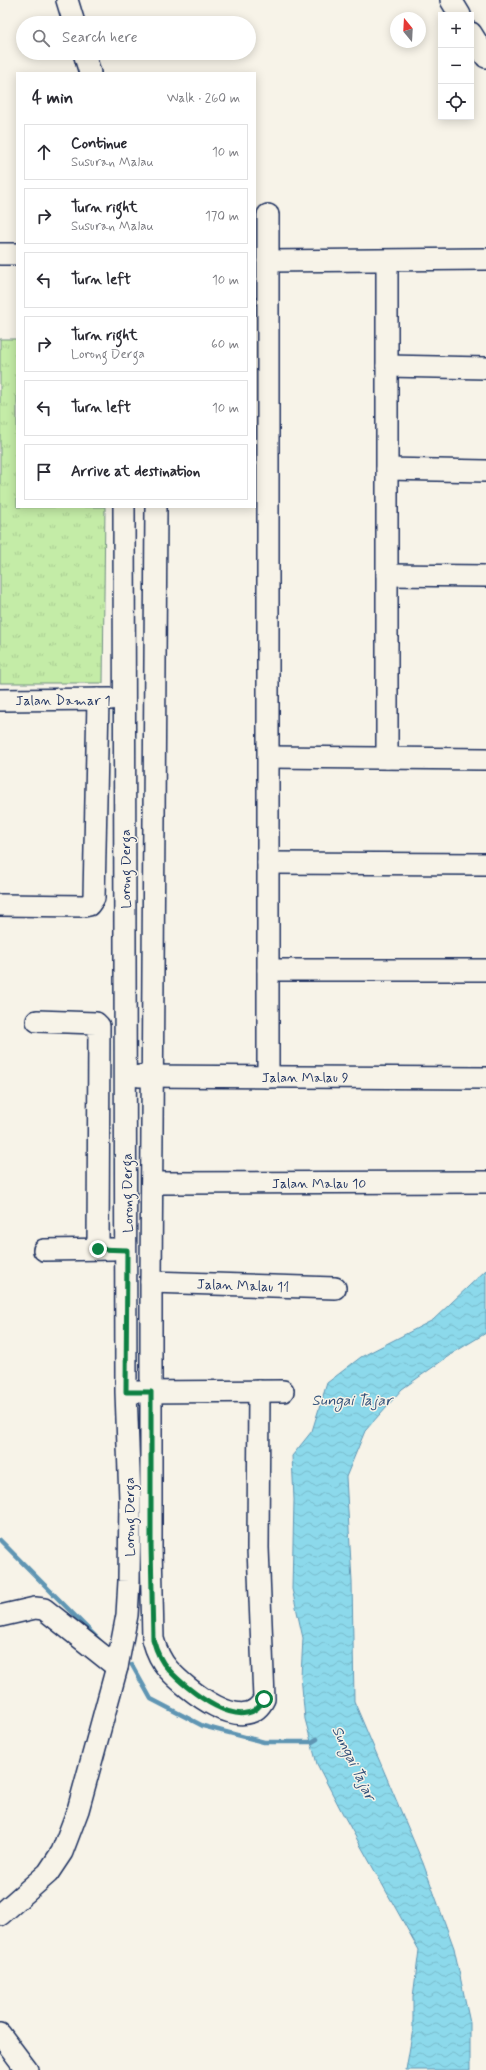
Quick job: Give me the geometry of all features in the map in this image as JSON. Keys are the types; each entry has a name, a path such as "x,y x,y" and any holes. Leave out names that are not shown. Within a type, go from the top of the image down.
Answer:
{"street":[{"path":"67,0 72,16"},
{"path":"451,0 458,12"},
{"path":"474,38 486,57"},
{"path":"86,60 90,72"},
{"path":"268,215 268,261 261,466 268,757 268,1077"},
{"path":"0,254 16,254"},
{"path":"268,261 486,259"},
{"path":"387,261 387,758"},
{"path":"387,366 486,368"},
{"path":"387,469 486,471"},
{"name":"Lorong Derga","path":"0,1915 48,1873 62,1852 78,1810 117,1667 128,1615 130,1499 126,1392 126,699 124,508"},
{"path":"156,508 151,1282 151,1546 153,1639 156,1649 168,1669 209,1704 238,1714 254,1712 260,1707 264,1699 258,1548 259,1391"},
{"path":"387,575 486,576"},
{"path":"0,905 84,906 92,902 94,898 98,699"},
{"name":"Jalan Damar 1","path":"0,700 126,699"},
{"path":"268,757 486,759"},
{"path":"268,863 486,864"},
{"path":"268,970 486,970"},
{"path":"37,1021 96,1023 99,1026 98,1249"},
{"name":"Jalan Malau 9","path":"125,1076 486,1078"},
{"name":"Jalan Malau 10","path":"152,1183 486,1182"},
{"path":"44,1250 127,1250"},
{"name":"Jalan Malau 11","path":"151,1282 335,1288"},
{"path":"126,1392 283,1391"},
{"path":"0,1616 34,1608 44,1610 117,1667"},
{"path":"0,2034 28,2070"}],"green space":[{"path":"0,339 16,339 16,508 105,508 103,683 0,683"}],"water":[{"name":"Sungai Tajar","path":"486,1270 486,1333 453,1353 402,1389 365,1431 346,1477 352,1581 354,1701 423,1863 454,1948 470,2023 470,2070 406,2070 413,2029 413,1997 419,1950 344,1816 317,1764 305,1719 301,1676 303,1638 292,1589 294,1500 292,1456 312,1431 327,1383 361,1357 433,1320"}],"waterway":[{"path":"0,1540 103,1644"},
{"path":"132,1665 151,1699 203,1726 264,1742 312,1742 317,1739"}],"route":[{"path":"98,1249 127,1250 126,1392 151,1392 151,1546 153,1639 156,1649 168,1669 209,1704 238,1714 246,1714 254,1712 260,1707 264,1699"}]}
